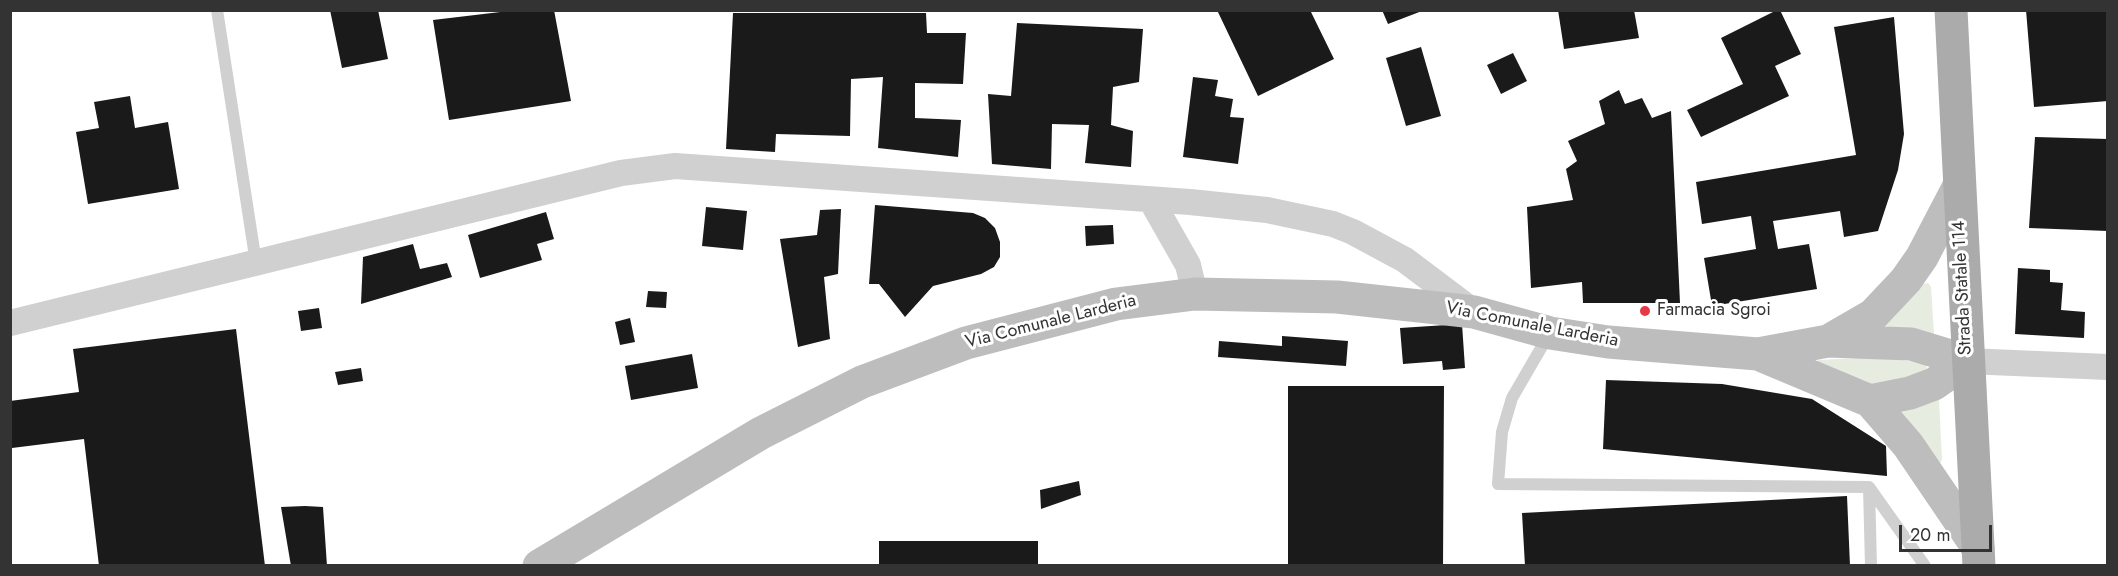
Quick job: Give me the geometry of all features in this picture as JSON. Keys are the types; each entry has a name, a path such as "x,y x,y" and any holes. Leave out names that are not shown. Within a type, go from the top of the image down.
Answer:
{"main road":[{"name":"Strada Statale 114","path":"1951,10 1978,557"}],"street":[{"path":"10,323 610,175 675,166 1267,210 1333,225 1406,260 1474,312"},
{"name":"Via Comunale Larderia","path":"1828,341 1873,315 1906,280 1922,257 1958,188"},
{"path":"1151,200 1188,265 1195,294"},
{"name":"Via Comunale Larderia","path":"539,566 770,428 827,398 895,368 966,343 1072,313 1149,298 1195,294 1337,297 1474,312 1550,333 1608,342 1758,354 1828,341 1911,345 1967,361 2108,367"},
{"name":"Via Comunale Larderia","path":"1758,354 1870,401 1908,445 1978,557"},
{"path":"1870,401 1910,393 1934,384 1967,361"}],"lane":[{"path":"217,10 256,263"},
{"path":"1550,333 1512,398 1502,432 1498,484 1869,488"},
{"path":"1869,488 1871,566"},
{"path":"1869,488 1925,566"}],"shaded area":[{"path":"1928,283 1931,287 1934,334 1883,333 1881,325 1922,284"},
{"path":"1879,357 1925,363 1927,368 1924,373 1871,386 1814,363 1819,360"},
{"path":"1939,399 1942,460 1940,463 1896,407"}],"building":[{"path":"330,10 378,10 388,59 342,68"},
{"path":"517,10 554,10 571,101 449,120 433,20"},
{"path":"1217,10 1315,10 1311,12 1334,59 1258,96"},
{"path":"1382,10 1422,10 1422,11 1388,24"},
{"path":"1558,10 1634,10 1639,38 1564,49"},
{"path":"1780,10 1801,54 1775,66 1789,96 1701,137 1687,110 1743,84 1721,38"},
{"path":"2026,10 2108,10 2108,101 2034,107"},
{"path":"733,13 926,13 927,33 966,33 963,84 915,83 915,118 961,120 958,157 878,148 883,77 851,79 850,136 776,134 775,152 726,149"},
{"path":"1894,17 1904,134 1898,170 1878,231 1844,237 1840,211 1773,221 1778,249 1809,244 1817,289 1712,306 1704,258 1756,249 1751,216 1702,224 1696,182 1856,155 1834,27"},
{"path":"1017,23 1143,29 1139,82 1113,87 1111,125 1133,131 1131,167 1085,163 1089,125 1052,124 1051,169 992,164 988,94 1011,96"},
{"path":"1421,47 1441,116 1406,126 1386,58"},
{"path":"1513,53 1527,81 1501,94 1487,65"},
{"path":"1193,77 1218,80 1215,96 1233,99 1230,117 1244,118 1238,164 1183,157"},
{"path":"1619,90 1625,104 1642,98 1652,118 1671,111 1680,303 1583,303 1582,282 1531,288 1527,207 1573,200 1566,169 1577,161 1568,141 1605,124 1599,101"},
{"path":"130,96 135,128 168,122 179,189 88,204 76,132 99,128 94,102"},
{"path":"2035,137 2108,139 2108,231 2029,228"},
{"path":"875,205 973,213 985,218 995,228 1000,242 1000,257 994,267 981,274 933,286 905,317 879,284 869,284"},
{"path":"706,207 747,211 743,250 702,246"},
{"path":"841,209 838,274 824,277 830,339 798,347 780,239 817,235 820,210"},
{"path":"546,212 554,239 537,244 542,260 480,278 468,235"},
{"path":"1113,225 1114,244 1086,246 1085,226"},
{"path":"413,244 420,269 447,263 452,277 361,304 363,257"},
{"path":"2018,268 2050,270 2050,282 2063,283 2061,310 2085,312 2084,338 2015,334"},
{"path":"648,291 667,292 666,308 646,307"},
{"path":"319,308 322,328 301,331 298,311"},
{"path":"630,318 635,342 620,345 615,322"},
{"path":"1462,324 1465,368 1443,370 1442,361 1403,364 1400,328"},
{"path":"236,329 265,566 99,566 84,439 12,448 10,401 79,392 73,349"},
{"path":"1282,336 1348,341 1346,366 1218,357 1219,341 1282,346"},
{"path":"692,354 698,388 631,400 625,366"},
{"path":"361,368 363,381 338,385 335,372"},
{"path":"1606,380 1722,384 1812,399 1886,446 1887,476 1603,449"},
{"path":"1288,386 1444,386 1443,566 1288,566"},
{"path":"1079,481 1081,495 1041,509 1040,490"},
{"path":"1847,496 1850,566 1525,566 1522,513"},
{"path":"281,507 323,507 327,566 291,566"},
{"path":"879,541 1038,541 1038,566 879,566"}],"place":[{"name":"Farmacia Sgroi","path":"1645,311"}]}
